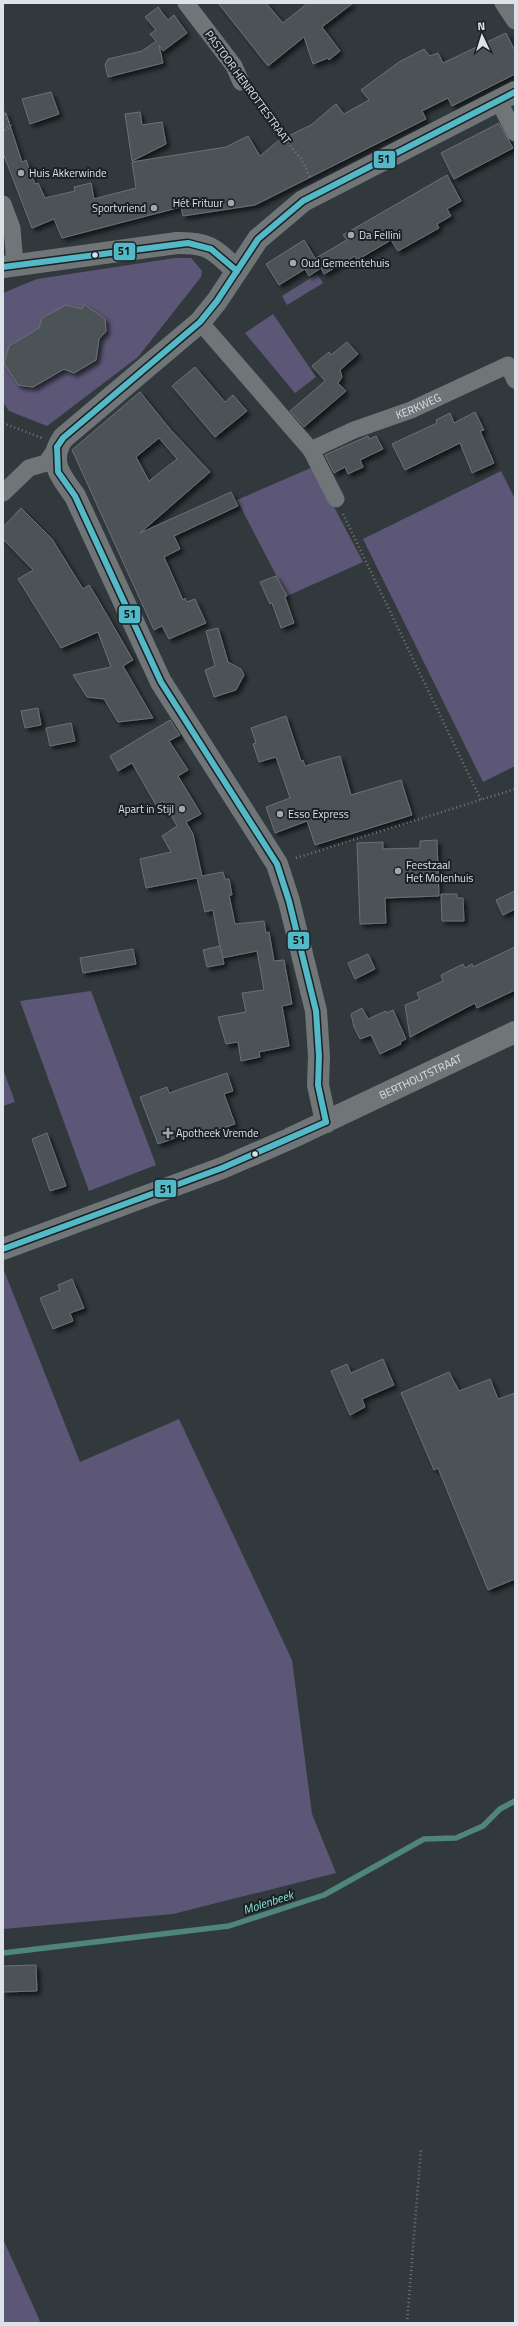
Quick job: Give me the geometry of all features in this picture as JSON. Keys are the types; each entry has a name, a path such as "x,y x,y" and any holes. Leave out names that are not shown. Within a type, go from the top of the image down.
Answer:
{"street":[{"name":"PASTOOR HENROTTESTRAAT","path":"186,3 234,66 241,82"},
{"path":"503,3 515,21"},
{"path":"3,493 29,468 46,463 63,438 200,322 258,239 303,201 507,96 515,133"},
{"path":"3,204 12,228 9,266 177,243 197,242 215,251 237,271"},
{"path":"200,322 311,450 336,498"},
{"name":"KERKWEG","path":"311,450 354,430 411,410 508,365 515,380"},
{"path":"57,447 58,472 74,496 161,682 277,864 289,901 316,1011 319,1056 318,1086 326,1122"},
{"name":"BERTHOUTSTRAAT","path":"3,1249 222,1168 326,1122 515,1032"}],"path":[{"name":"PASTOOR HENROTTESTRAAT","path":"241,82 301,159 318,193"},
{"path":"3,111 11,126 3,130"},
{"path":"3,423 38,435 57,447"},
{"path":"336,498 481,800"},
{"path":"277,864 515,789"},
{"path":"407,2323 421,2148"}],"shaded area":[{"path":"175,258 191,258 202,271 201,277 138,357 47,426 9,411 3,402 3,293 37,279"},
{"path":"317,274 323,283 287,305 282,296"},
{"path":"273,314 316,377 295,393 245,333"},
{"path":"313,467 363,562 287,596 237,500"},
{"path":"501,471 515,499 515,766 483,782 363,539"},
{"path":"91,991 156,1165 89,1191 20,1001"},
{"path":"3,1069 15,1102 3,1106"},
{"path":"3,1268 80,1462 179,1419 292,1660 312,1814 336,1873 173,1914 3,1929"},
{"path":"3,2239 40,2321 37,2323 3,2323"}],"building":[{"path":"218,3 266,3 283,23 308,3 353,3 322,27 340,51 329,60 328,58 313,64 304,37 268,66"},
{"path":"158,7 168,20 174,15 187,33 163,51 159,45 163,63 108,77 105,65 108,59 142,51 156,41 150,34 156,30 145,17"},
{"path":"506,33 515,51 515,74 452,106 448,98 422,111 426,119 255,205 183,216 181,207 62,238 54,219 32,228 3,153 3,113 6,113 22,162 26,160 35,184 38,183 45,198 75,191 74,187 91,183 94,199 136,188 132,162 226,147 248,136 260,156 278,141 311,125 336,104 344,114 369,100 361,90 399,62 424,49 430,56 438,53 443,63"},
{"path":"51,92 59,114 30,124 22,99"},
{"path":"140,112 142,125 162,122 166,144 132,161 125,114"},
{"path":"499,123 513,148 454,179 441,153"},
{"path":"447,175 461,201 447,209 451,216 437,224 439,228 398,251 391,240 357,260 355,256 324,274 316,258 347,240 343,235"},
{"name":"Oud Gemeentehuis","path":"304,240 321,268 309,276 305,269 279,285 266,264"},
{"path":"84,304 105,319 106,331 99,339 96,360 74,373 64,369 33,387 18,385 4,363 9,346 39,328 42,318 66,305 82,309"},
{"path":"347,342 358,354 340,370 342,377 338,383 346,391 304,427 290,411 325,381 312,366 329,352 331,355"},
{"path":"195,367 225,402 233,395 247,411 215,437 172,386"},
{"path":"140,392 170,429 210,472 140,533 231,492 238,506 174,536 180,549 164,557 183,600 185,598 187,602 195,599 206,623 169,639 162,626 154,630 72,450","holes":["159,438 177,459 149,481 136,457"]},
{"path":"475,412 484,430 480,431 494,463 472,473 460,443 405,470 392,444 437,423 436,420 450,413 454,423"},
{"path":"368,436 369,439 376,436 383,449 360,460 363,467 348,474 345,467 334,473 325,455"},
{"path":"21,508 52,539 83,589 89,585 133,660 123,666 153,718 118,722 104,699 87,697 73,675 111,667 98,632 61,648 18,579 33,570 3,539 3,527"},
{"path":"276,576 287,596 285,597 294,623 281,628 272,603 270,604 260,582"},
{"path":"218,628 228,662 241,669 244,675 236,690 214,697 205,670 215,666 206,631"},
{"path":"38,708 41,725 25,728 21,711"},
{"path":"286,716 301,761 303,760 305,766 340,756 351,795 401,780 412,815 315,845 307,821 275,833 266,807 290,798 276,757 259,762 253,744 256,743 251,728"},
{"path":"170,720 180,735 169,741 188,770 178,776 201,814 186,822 193,834 202,876 223,872 225,879 229,879 232,895 229,895 235,924 264,921 266,933 269,932 274,961 284,960 292,1004 282,1006 289,1046 259,1052 260,1057 241,1061 238,1042 226,1044 218,1017 246,1012 242,993 264,990 257,951 222,958 213,910 205,912 197,878 146,888 140,859 171,852 162,836 177,826 163,801 156,805 132,763 118,771 110,756"},
{"path":"71,723 75,741 50,746 46,728"},
{"name":"Feestzaal Het Molenhuis","path":"437,840 439,896 385,898 386,923 360,924 357,843 383,842 383,849 420,848 420,841"},
{"path":"515,891 515,909 503,915 496,900"},
{"path":"441,894 457,894 457,898 463,898 464,921 442,921"},
{"path":"220,946 224,964 207,967 203,950"},
{"path":"515,947 515,990 477,1008 475,1003 410,1037 405,1005 420,999 417,993 443,981 441,975 463,964 465,968 472,964 473,967"},
{"path":"133,949 136,964 83,973 80,958"},
{"path":"368,954 375,969 355,979 348,963"},
{"path":"362,1008 368,1019 386,1011 387,1013 393,1010 406,1039 400,1042 401,1044 380,1054 371,1035 360,1039 354,1027 351,1014"},
{"path":"227,1073 233,1091 224,1094 235,1124 203,1135 200,1129 158,1144 140,1097 167,1087 169,1093"},
{"path":"47,1133 66,1186 50,1191 32,1139"},
{"path":"72,1279 84,1308 70,1313 73,1321 53,1329 40,1298 60,1290 58,1285"},
{"path":"383,1359 394,1385 362,1399 365,1407 350,1415 331,1371 347,1364 351,1373"},
{"path":"449,1372 459,1391 490,1379 498,1399 515,1393 515,1579 488,1590 438,1468 434,1470 401,1393"},
{"path":"36,1965 37,1991 3,1992 3,1966"}],"waterway":[{"name":"Molenbeek","path":"3,1953 229,1926 324,1895 424,1839 456,1838 483,1826 500,1809 515,1801"}],"transit line":[{"name":"51","path":"57,447 63,438 200,322 217,301 258,239 303,201 515,92"},
{"name":"51","path":"3,267 188,243 211,249 237,271"},
{"name":"51","path":"57,447 58,472 75,496 161,682 277,864 289,901 316,1011 319,1056 318,1085 326,1122"},
{"name":"51","path":"3,1249 222,1168 326,1122"}],"place":[{"name":"Huis Akkerwinde","path":"21,173"},
{"name":"Hét Frituur","path":"231,203"},
{"name":"Sportvriend","path":"154,208"},
{"name":"Da Fellini","path":"351,235"},
{"name":"Oud Gemeentehuis","path":"293,263"},
{"name":"Apart in Stijl","path":"182,809"},
{"name":"Esso Express","path":"280,814"},
{"name":"Feestzaal Het Molenhuis","path":"398,871"},
{"name":"Apotheek Vremde","path":"168,1133"}]}
